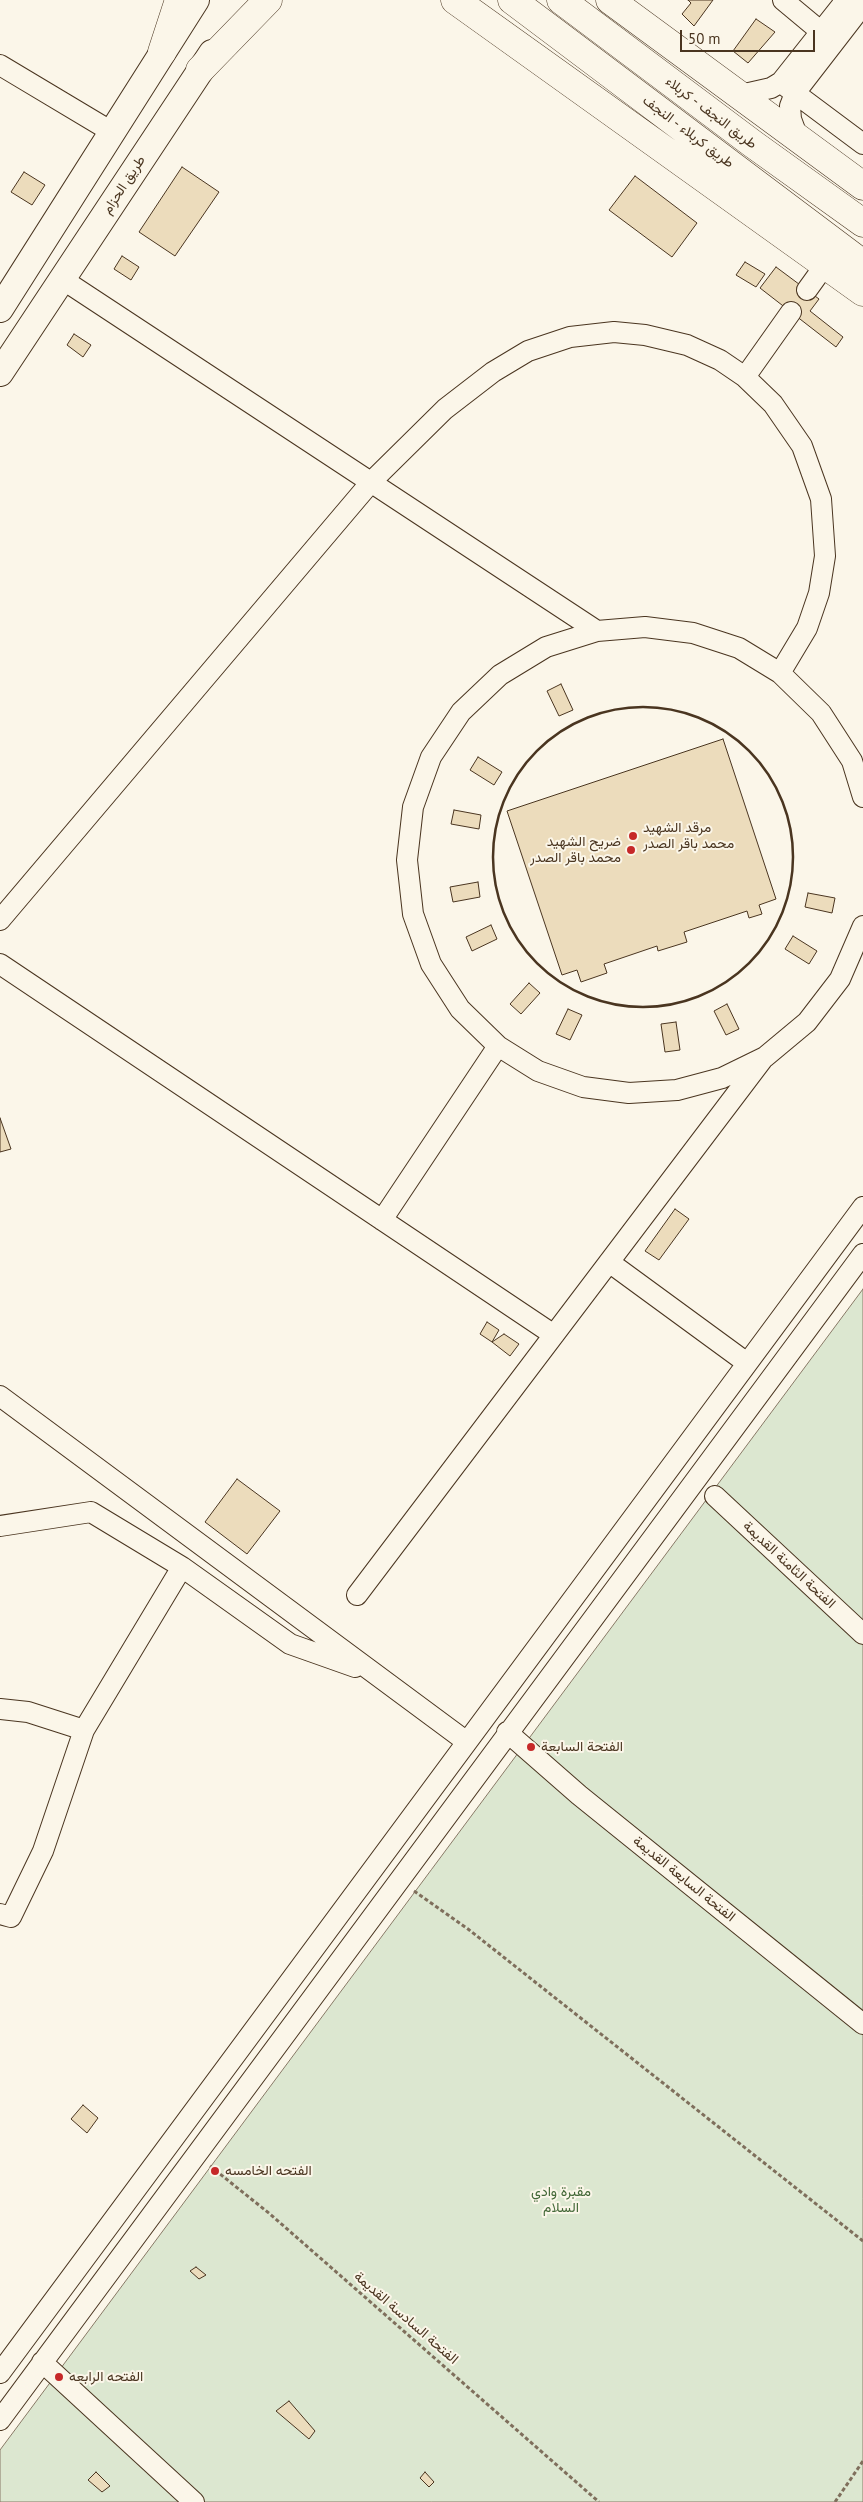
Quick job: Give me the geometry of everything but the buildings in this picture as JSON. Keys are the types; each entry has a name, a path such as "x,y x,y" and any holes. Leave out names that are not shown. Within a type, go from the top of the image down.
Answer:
{"highway":[{"path":"162,52 179,0"},
{"path":"200,70 268,0"},
{"path":"455,0 863,292"},
{"name":"طريق کربلاء - النجف","path":"512,0 863,264"},
{"name":"طريق النجف - کربلاء","path":"560,0 753,144 863,223"},
{"path":"610,0 863,186"}],"main road":[{"path":"1,305 196,0"},
{"name":"طريق الحزام","path":"0,373 200,70 253,0"}],"street":[{"path":"783,0 828,37"},
{"path":"828,37 846,0"},
{"path":"798,138 791,112 788,88 828,37 863,4"},
{"path":"0,65 112,132"},
{"path":"740,95 770,88 788,88 863,144"},
{"path":"807,290 825,265"},
{"path":"62,279 597,631"},
{"path":"745,377 791,312"},
{"path":"0,920 370,482 445,409 493,372 528,351 570,337 614,332 645,334 686,345 720,360 745,377 774,404 802,446 821,499 825,556 819,593 807,628 780,673"},
{"path":"765,1057 722,1078 677,1090 630,1093 583,1087 538,1071 498,1046 460,1009 430,964 413,914 407,860 413,807 431,757 461,712 474,699 500,675 546,647 597,631 645,627 693,633 738,648 780,673 821,712 852,761 863,797"},
{"path":"357,1595 765,1057 812,1015 840,979 863,928"},
{"path":"0,964 554,1335"},
{"path":"382,1220 498,1046"},
{"path":"0,2373 863,1207"},
{"path":"0,2420 507,1732 863,1254"},
{"path":"609,1262 748,1363"},
{"path":"0,1396 467,1742"},
{"name":"الفتحة الثامنة القديمة","path":"715,1496 863,1634"},
{"path":"0,1526 91,1512 182,1567 290,1644 375,1674"},
{"path":"0,1914 11,1917 43,1852 84,1730 182,1567"},
{"path":"0,1709 28,1712 84,1730"},
{"name":"الفتحة السابعة القديمة","path":"507,1732 586,1801 863,2024"},
{"path":"217,2079 220,2085 230,2092 243,2092"},
{"path":"185,2122 197,2125 202,2129 201,2148"},
{"path":"42,2362 194,2502"}],"path":[{"path":"399,1881 468,1929 863,2241"},
{"name":"الفتحة السادسة القديمة","path":"201,2148 270,2214 599,2502"},
{"path":"835,2502 863,2461"}],"green space":[{"name":"مقبرة وادي السلام","path":"863,1289 863,2502 0,2502 0,2450"}],"wall":[{"path":"643,707 672,710 700,718 726,732 749,751 768,774 782,800 790,828 793,857 790,886 782,914 768,940 749,963 726,982 700,996 672,1004 643,1007 614,1004 586,996 560,982 537,963 518,940 504,914 496,886 493,857 496,828 504,800 518,774 537,751 560,732 586,718 614,710 643,707"}],"place":[{"name":"مرقد الشهيد محمد باقر الصدر","path":"633,836"},
{"name":"ضريح الشهيد محمد باقر الصدر","path":"631,850"},
{"name":"الفتحة السابعة","path":"531,1747"},
{"name":"الفتحه الخامسه","path":"215,2171"},
{"name":"الفتحه الرابعه","path":"59,2377"}]}
